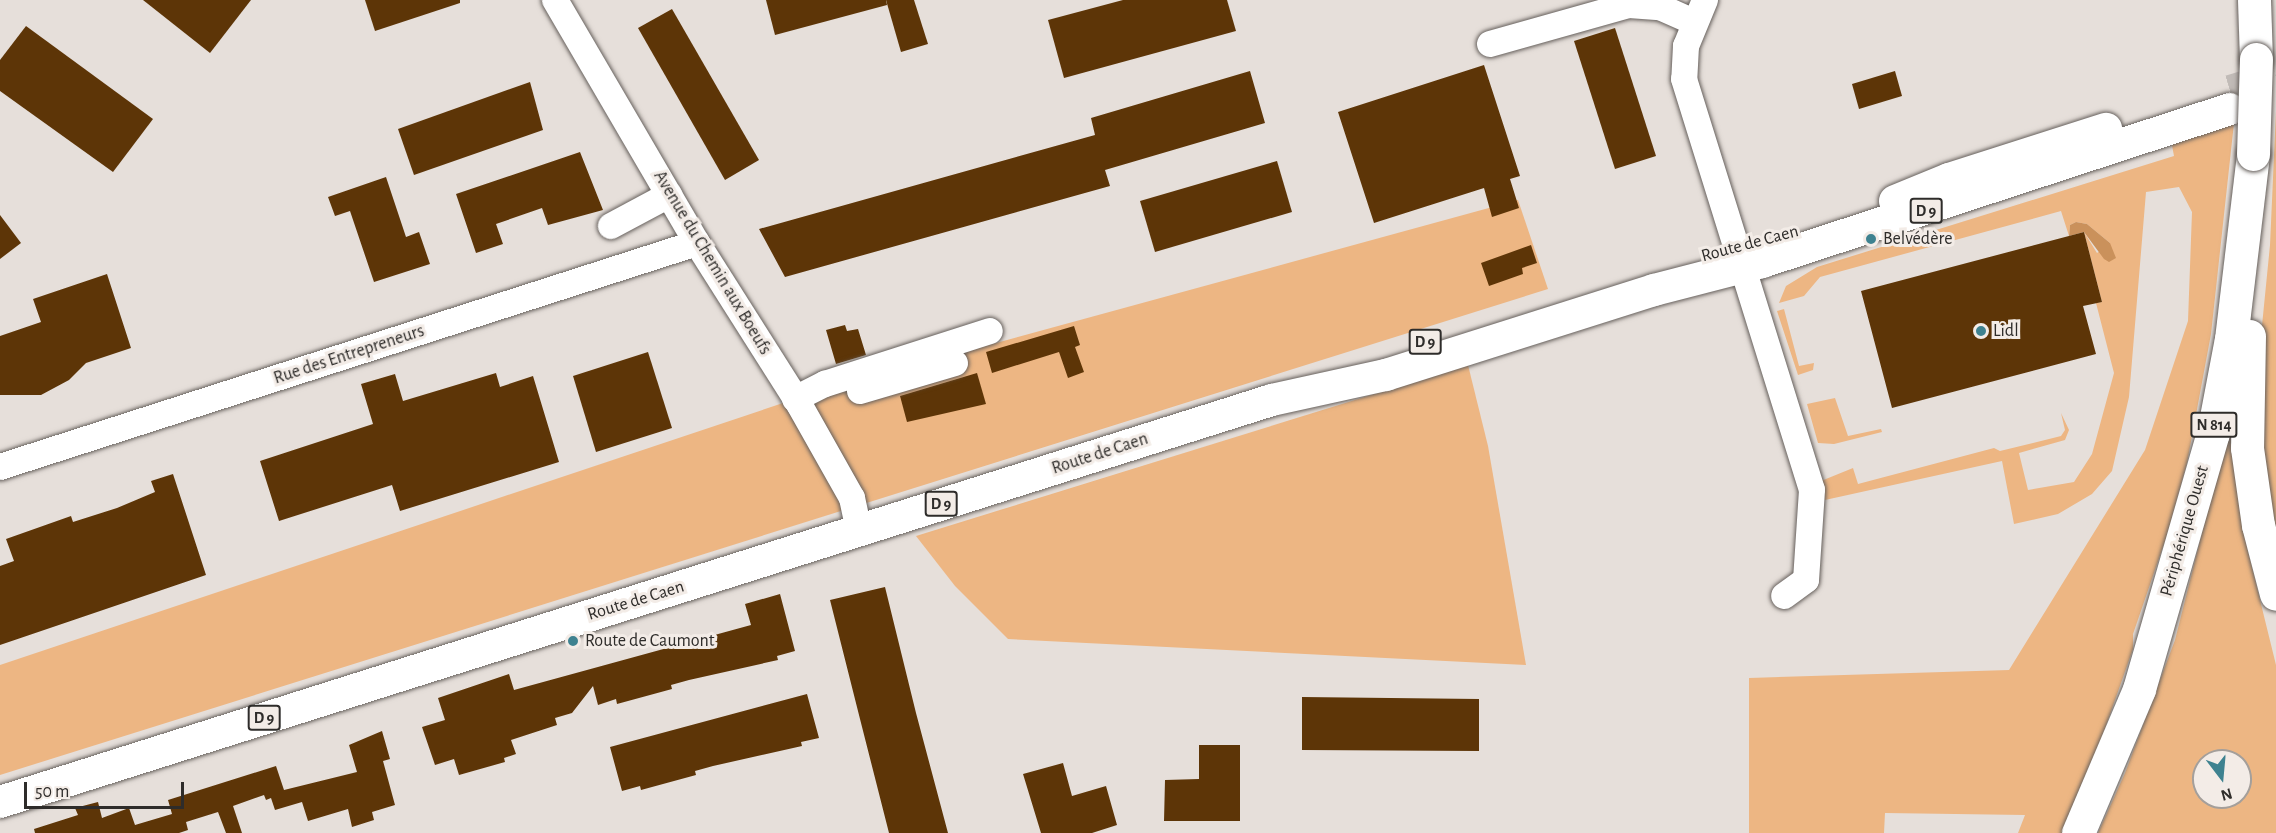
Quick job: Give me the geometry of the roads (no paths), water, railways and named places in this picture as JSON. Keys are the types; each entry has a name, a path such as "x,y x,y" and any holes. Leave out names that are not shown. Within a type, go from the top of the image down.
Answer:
{"highway":[{"name":"Périphérique Ouest","path":"2078,833 2139,689 2213,433 2231,339 2253,154 2256,59 2253,0"},
{"path":"2253,154 2247,448 2258,525 2276,594"}],"main road":[{"name":"Route de Caen","path":"0,802 1272,400 1314,378 1376,357 1700,256 1762,262 2112,150 2230,100 1737,258"}],"street":[{"name":"Avenue du Chemin aux Boeufs","path":"555,0 669,195 801,408 852,498 859,530"},
{"path":"1490,44 1629,5 1699,11 1683,63 1684,79 1737,258 1812,490 1806,580 1784,596"},
{"path":"611,226 669,195"},
{"name":"Rue des Entrepreneurs","path":"0,467 698,243"},
{"path":"801,408 825,384 990,331"},
{"path":"801,408 955,363"}],"tunnel":[{"path":"2230,91 2276,77"}],"place":[{"name":"Belvédère","path":"1871,239"},
{"name":"Lidl","path":"1981,331"},
{"name":"Route de Caumont","path":"573,641"}]}
